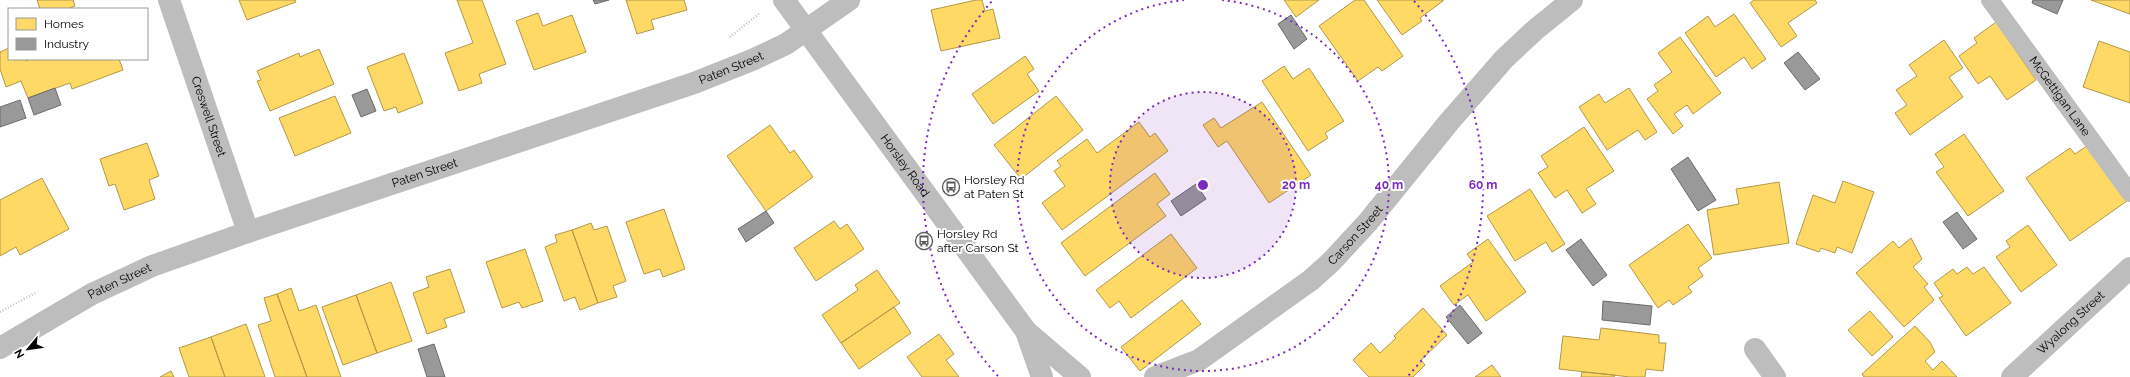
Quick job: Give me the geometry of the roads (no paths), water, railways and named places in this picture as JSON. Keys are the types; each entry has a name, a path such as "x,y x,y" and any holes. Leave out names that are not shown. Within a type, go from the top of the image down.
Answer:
{"street":[{"name":"Creswell Street","path":"169,0 248,232"},
{"name":"Horsley Road","path":"784,0 1026,331 1080,377"},
{"name":"Paten Street","path":"0,348 92,294 152,266 248,232 694,83 769,53 806,30 849,0"},
{"name":"Carson Street","path":"1155,377 1199,360 1311,280 1332,261 1368,222 1449,122 1504,59 1535,30 1572,0"},
{"name":"Wyalong Street","path":"2012,377 2130,268"},
{"name":"Horsley Road","path":"1026,331 1042,377"},
{"path":"1755,349 1775,377"},
{"name":"Carson Street","path":"1186,377 1199,360"}],"lane":[{"name":"McGettigan Lane","path":"1990,0 2130,193"}],"place":[{"name":"Horsley Rd at Paten St","path":"951,187"},
{"name":"Horsley Rd after Carson St","path":"924,241"}]}
